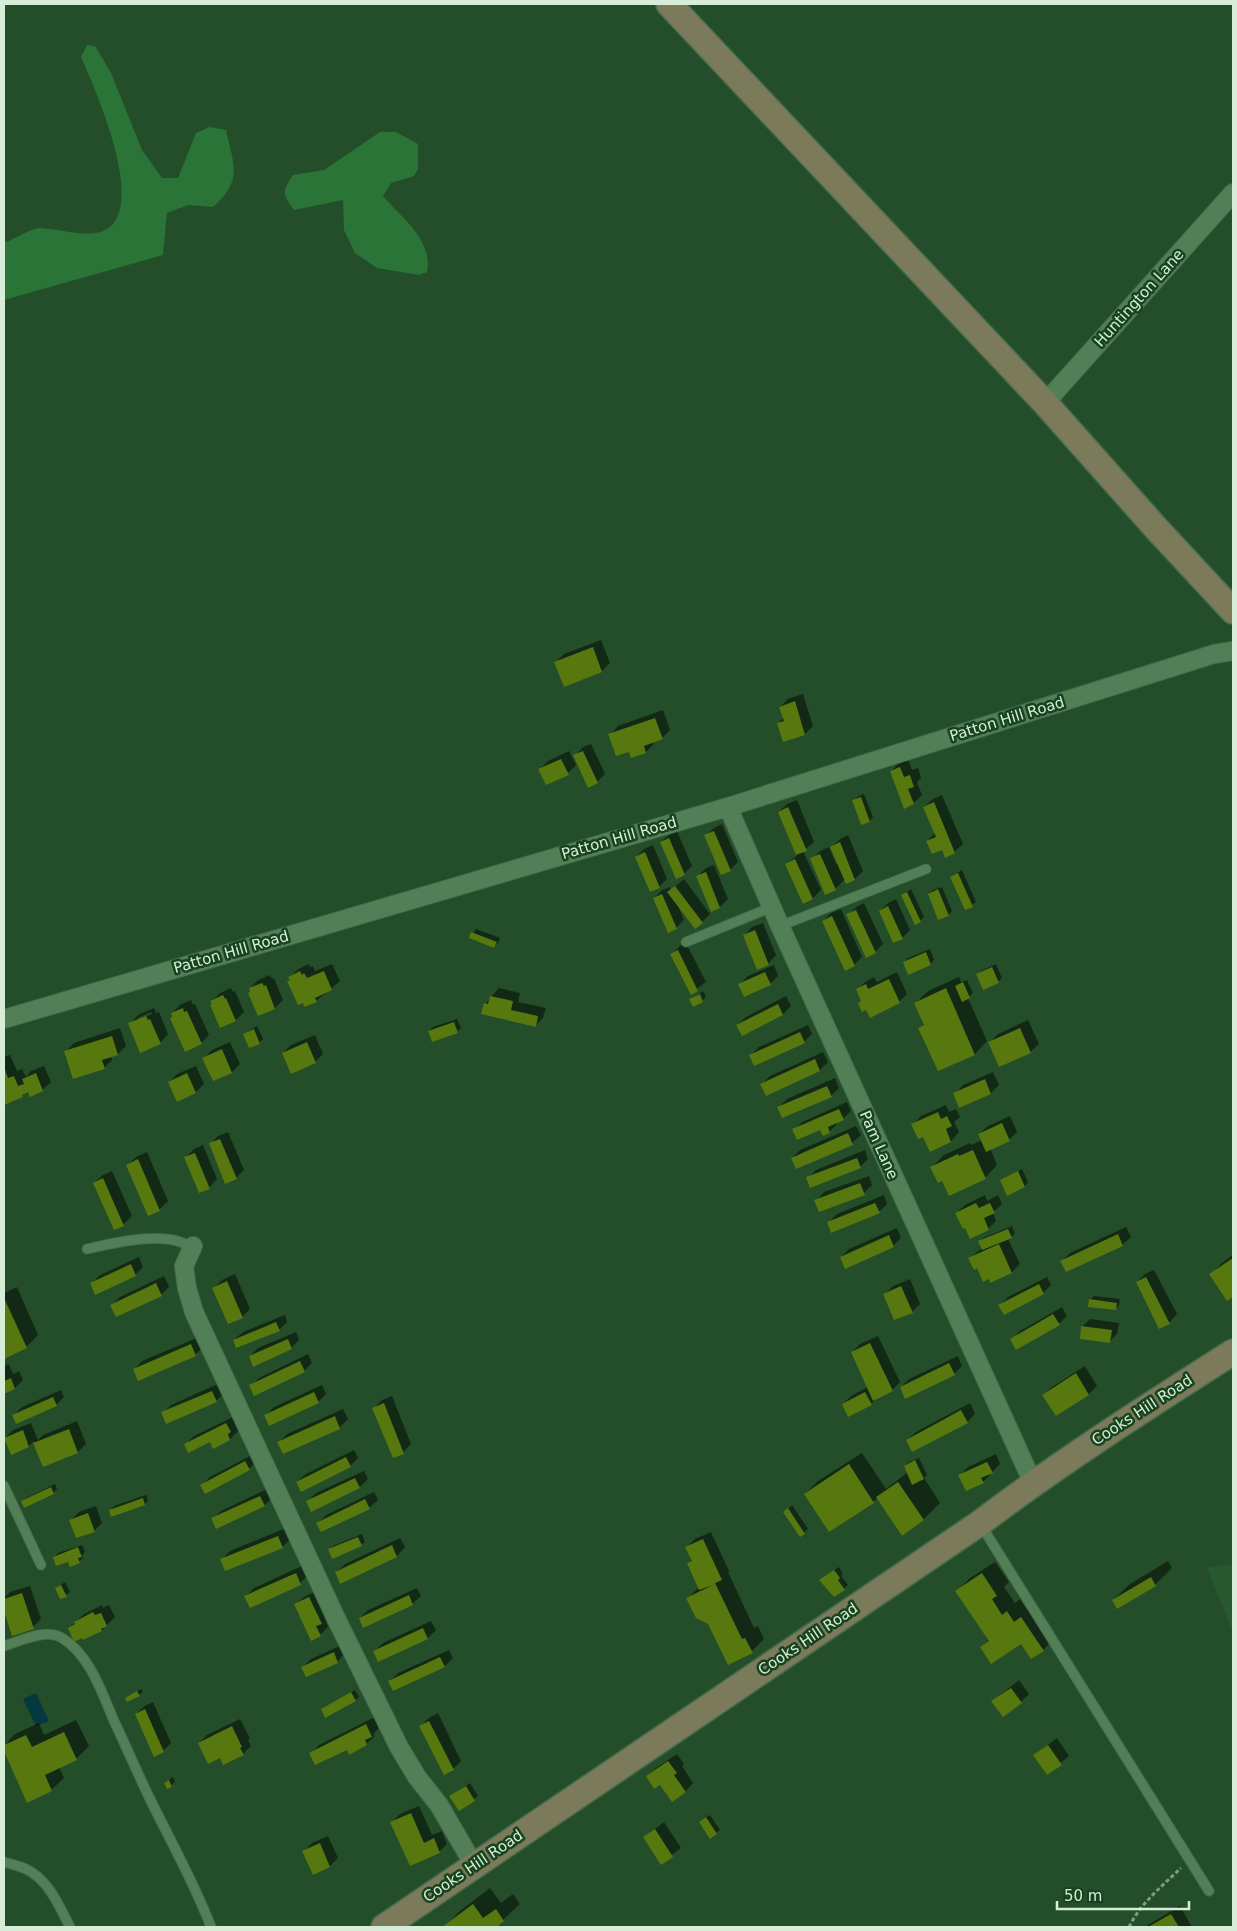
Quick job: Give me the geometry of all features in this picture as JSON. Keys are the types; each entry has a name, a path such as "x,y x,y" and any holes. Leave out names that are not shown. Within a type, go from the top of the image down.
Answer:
{"street":[{"path":"669,4 1045,403 1233,610"},
{"name":"Huntington Lane","path":"1045,403 1233,193"},
{"name":"Patton Hill Road","path":"4,1019 728,806 1214,654 1233,651"},
{"name":"Pam Lane","path":"728,806 780,926 1033,1483"},
{"path":"193,1246 184,1266 187,1288 194,1312 334,1614 399,1747 417,1776 439,1805 474,1865"},
{"name":"Cooks Hill Road","path":"384,1927 980,1523 1098,1438 1233,1352"}],"lane":[{"path":"780,926 926,869"},
{"path":"686,942 772,906"},
{"path":"87,1249 138,1239 168,1239 193,1246"},
{"path":"4,1486 41,1565"},
{"path":"980,1523 1209,1891"},
{"path":"4,1646 48,1634 61,1637 84,1660 97,1682 148,1795 202,1903 211,1927"},
{"path":"4,1862 27,1870 40,1880 54,1895 70,1927"}],"path":[{"path":"1129,1927 1132,1919 1146,1902 1190,1860"}],"shaded area":[{"path":"87,45 95,46 111,73 142,150 162,178 178,178 196,133 210,127 226,130 233,163 234,172 232,180 229,189 213,207 188,205 167,213 163,255 4,300 4,243 39,228 77,233 97,233 103,231 116,219 121,200 120,176 115,148 107,121 81,57"},
{"path":"380,132 396,132 418,144 418,169 414,176 391,183 383,196 407,221 421,240 428,260 427,272 419,275 377,268 355,253 344,230 343,200 294,210 287,200 285,193 285,189 293,175 324,170"},
{"path":"1233,1564 1233,1633 1207,1567"}],"water":[{"path":"36,1693 49,1721 36,1726 23,1699"}],"building":[{"path":"593,647 602,672 564,687 554,662"},
{"path":"795,701 805,735 783,742 777,723 784,721 779,707"},
{"path":"655,718 663,739 644,746 646,753 631,758 629,752 616,756 608,734"},
{"path":"583,751 598,783 588,788 573,755"},
{"path":"561,759 569,775 546,785 538,769"},
{"path":"900,767 904,777 910,775 914,787 908,789 914,804 904,809 890,771"},
{"path":"861,797 870,822 861,825 852,800"},
{"path":"934,802 955,853 945,858 942,850 932,854 926,841 936,837 923,807"},
{"path":"788,807 807,851 796,855 778,812"},
{"path":"714,831 731,871 721,875 704,835"},
{"path":"669,838 685,875 676,879 660,842"},
{"path":"840,842 855,880 846,884 830,847"},
{"path":"645,852 660,888 650,892 635,857"},
{"path":"820,854 836,890 825,895 810,858"},
{"path":"795,859 813,899 803,904 785,864"},
{"path":"706,872 720,908 711,912 696,876"},
{"path":"958,873 973,907 965,910 950,877"},
{"path":"675,886 703,923 695,929 667,892"},
{"path":"938,889 949,916 938,920 928,894"},
{"path":"907,892 921,922 915,925 901,895"},
{"path":"662,894 677,929 668,933 653,898"},
{"path":"888,906 903,939 893,943 879,911"},
{"path":"856,910 876,953 866,958 846,914"},
{"path":"832,916 855,966 845,971 822,921"},
{"path":"755,930 769,965 757,970 743,935"},
{"path":"471,932 497,942 494,948 469,938"},
{"path":"678,950 698,991 691,995 670,954"},
{"path":"926,952 931,965 908,975 903,962"},
{"path":"992,967 999,983 983,990 976,974"},
{"path":"300,971 307,978 324,971 332,990 315,998 317,1002 304,1007 303,1003 298,1005 287,981 290,980 288,977"},
{"path":"765,972 771,985 744,997 738,984"},
{"path":"889,979 900,1003 870,1018 866,1010 862,1012 858,1003 861,1001 856,989 866,984 868,989"},
{"path":"963,982 970,998 962,1002 955,986"},
{"path":"262,983 264,986 266,985 275,1009 258,1016 248,993 250,992 249,988"},
{"path":"946,988 975,1055 938,1071 918,1028 924,1025 914,1003"},
{"path":"700,994 703,1002 693,1007 689,999"},
{"path":"223,995 236,1021 220,1028 210,1001"},
{"path":"490,996 513,1001 511,1010 538,1016 536,1027 481,1014 484,1003 488,1004"},
{"path":"778,1004 783,1015 742,1036 736,1025"},
{"path":"183,1008 184,1012 187,1011 202,1044 185,1052 170,1018 172,1017 171,1013"},
{"path":"146,1016 148,1020 150,1019 161,1044 140,1053 128,1023"},
{"path":"454,1022 458,1033 432,1042 428,1031"},
{"path":"1020,1028 1031,1053 999,1067 988,1042"},
{"path":"254,1029 260,1044 249,1048 243,1034"},
{"path":"800,1032 805,1043 754,1066 749,1055"},
{"path":"112,1036 118,1055 102,1060 105,1069 73,1079 64,1051"},
{"path":"307,1042 316,1063 291,1074 282,1053"},
{"path":"222,1049 232,1073 213,1081 202,1058"},
{"path":"815,1059 820,1071 766,1096 760,1084"},
{"path":"4,1067 8,1078 14,1076 18,1086 24,1084 22,1079 36,1073 43,1091 30,1097 28,1092 22,1095 23,1097 4,1105"},
{"path":"187,1073 196,1093 177,1102 168,1082"},
{"path":"985,1079 991,1094 959,1108 953,1093"},
{"path":"827,1086 832,1097 782,1118 777,1107"},
{"path":"839,1109 844,1120 828,1127 830,1133 823,1136 820,1130 797,1140 792,1129"},
{"path":"938,1112 941,1119 947,1116 952,1126 946,1129 951,1142 930,1152 923,1137 918,1139 911,1124"},
{"path":"1002,1123 1010,1141 986,1152 978,1134"},
{"path":"848,1133 853,1145 796,1169 791,1158"},
{"path":"220,1139 237,1179 225,1184 209,1143"},
{"path":"973,1150 986,1179 949,1196 942,1181 938,1183 930,1167 958,1154 959,1156"},
{"path":"195,1153 210,1189 199,1193 184,1157"},
{"path":"857,1158 861,1168 810,1188 806,1177"},
{"path":"138,1159 160,1211 148,1216 126,1165"},
{"path":"1018,1171 1025,1187 1007,1196 1000,1180"},
{"path":"103,1178 124,1226 114,1230 93,1183"},
{"path":"860,1183 865,1195 819,1212 814,1200"},
{"path":"875,1203 880,1213 831,1233 827,1222"},
{"path":"976,1203 979,1208 990,1203 995,1213 984,1218 989,1230 970,1239 955,1213"},
{"path":"1008,1229 1012,1238 982,1250 978,1241"},
{"path":"1118,1234 1123,1246 1066,1272 1060,1261"},
{"path":"889,1235 894,1247 845,1269 840,1257"},
{"path":"999,1244 1012,1273 990,1283 989,1279 983,1282 977,1268 974,1270 968,1258"},
{"path":"1233,1258 1233,1297 1227,1301 1209,1274"},
{"path":"131,1264 136,1276 95,1295 90,1283"},
{"path":"1146,1277 1170,1324 1159,1329 1136,1282"},
{"path":"227,1281 243,1318 228,1324 212,1288"},
{"path":"156,1283 162,1296 116,1317 110,1305"},
{"path":"1039,1284 1044,1294 1004,1315 998,1305"},
{"path":"901,1286 913,1313 894,1320 883,1294"},
{"path":"4,1298 27,1348 4,1359"},
{"path":"1089,1299 1117,1303 1116,1310 1088,1307"},
{"path":"1053,1314 1060,1325 1016,1350 1010,1339"},
{"path":"276,1322 280,1331 236,1348 233,1340"},
{"path":"1081,1326 1112,1330 1110,1343 1080,1339"},
{"path":"288,1339 292,1349 253,1367 249,1356"},
{"path":"870,1343 893,1391 873,1401 851,1352"},
{"path":"191,1344 196,1356 138,1381 133,1369"},
{"path":"300,1361 305,1372 254,1396 249,1385"},
{"path":"949,1363 955,1375 905,1399 900,1387"},
{"path":"1076,1373 1089,1395 1056,1416 1042,1395"},
{"path":"11,1378 15,1389 4,1394 4,1381"},
{"path":"212,1391 217,1402 166,1424 161,1412"},
{"path":"314,1392 319,1403 269,1426 264,1415"},
{"path":"865,1392 872,1405 848,1417 842,1404"},
{"path":"53,1397 57,1406 16,1424 12,1415"},
{"path":"384,1403 404,1454 393,1458 372,1408"},
{"path":"961,1410 968,1423 912,1452 906,1440"},
{"path":"335,1416 340,1429 283,1454 277,1442"},
{"path":"226,1423 231,1432 228,1434 230,1440 213,1449 210,1442 188,1453 184,1444"},
{"path":"69,1429 78,1453 43,1467 33,1443"},
{"path":"23,1430 29,1447 11,1455 4,1438"},
{"path":"346,1457 351,1467 301,1492 296,1482"},
{"path":"915,1460 924,1479 912,1485 904,1466"},
{"path":"245,1461 250,1470 205,1494 200,1485"},
{"path":"987,1462 993,1473 981,1478 984,1483 966,1491 958,1475"},
{"path":"849,1464 874,1503 829,1532 804,1494"},
{"path":"355,1478 360,1488 311,1512 306,1501"},
{"path":"898,1482 924,1520 902,1536 876,1497"},
{"path":"51,1487 54,1494 24,1508 21,1501"},
{"path":"260,1496 265,1506 216,1529 211,1518"},
{"path":"143,1498 145,1505 111,1517 109,1510"},
{"path":"365,1499 370,1509 321,1532 316,1523"},
{"path":"788,1508 805,1534 800,1537 783,1512"},
{"path":"88,1513 95,1532 76,1538 69,1520"},
{"path":"278,1536 283,1548 225,1571 220,1559"},
{"path":"358,1537 362,1546 332,1559 328,1549"},
{"path":"703,1539 722,1580 715,1583 742,1639 745,1638 753,1653 728,1665 708,1624 696,1618 686,1598 713,1585 699,1590 687,1563 692,1561 685,1547"},
{"path":"392,1545 397,1557 340,1584 335,1572"},
{"path":"78,1547 82,1557 78,1558 80,1563 70,1567 68,1562 56,1566 53,1557"},
{"path":"834,1570 845,1590 834,1597 819,1580"},
{"path":"296,1573 301,1585 250,1608 244,1596"},
{"path":"982,1573 997,1596 992,1599 1002,1615 1007,1611 1014,1622 1021,1617 1044,1651 1031,1659 1021,1644 991,1664 980,1647 989,1641 955,1591"},
{"path":"1151,1577 1156,1586 1117,1609 1112,1600"},
{"path":"61,1585 67,1597 60,1599 55,1588"},
{"path":"22,1593 34,1629 12,1636 4,1611 4,1599"},
{"path":"409,1595 413,1605 363,1628 359,1618"},
{"path":"309,1597 322,1624 316,1626 321,1636 311,1641 294,1604"},
{"path":"93,1612 95,1615 101,1613 107,1626 101,1629 102,1631 74,1642 68,1628 75,1624 74,1622"},
{"path":"423,1628 428,1639 378,1662 373,1651"},
{"path":"334,1652 338,1663 306,1677 301,1667"},
{"path":"440,1657 445,1667 393,1691 388,1681"},
{"path":"1011,1688 1022,1703 1003,1717 991,1701"},
{"path":"137,1691 140,1696 127,1702 125,1698"},
{"path":"351,1692 356,1701 325,1718 321,1709"},
{"path":"145,1709 164,1752 154,1757 135,1714"},
{"path":"429,1721 454,1770 444,1775 419,1726"},
{"path":"366,1724 372,1737 365,1740 367,1745 349,1755 347,1750 315,1765 309,1753"},
{"path":"232,1726 244,1755 223,1765 220,1758 208,1764 198,1743"},
{"path":"64,1732 77,1760 45,1775 52,1791 27,1803 4,1751 4,1745 26,1735 32,1747"},
{"path":"1048,1745 1062,1765 1047,1775 1033,1755"},
{"path":"668,1761 677,1773 674,1775 686,1792 672,1802 660,1785 654,1789 646,1776"},
{"path":"169,1780 172,1787 167,1789 164,1783"},
{"path":"466,1786 475,1801 459,1811 449,1796"},
{"path":"411,1813 424,1843 434,1838 440,1853 410,1866 390,1822"},
{"path":"706,1817 717,1834 710,1839 699,1822"},
{"path":"655,1829 673,1857 661,1865 643,1837"},
{"path":"320,1843 330,1867 313,1875 302,1851"},
{"path":"473,1904 483,1918 496,1909 504,1921 497,1927 442,1927"},
{"path":"1171,1914 1179,1927 1148,1927"}]}
